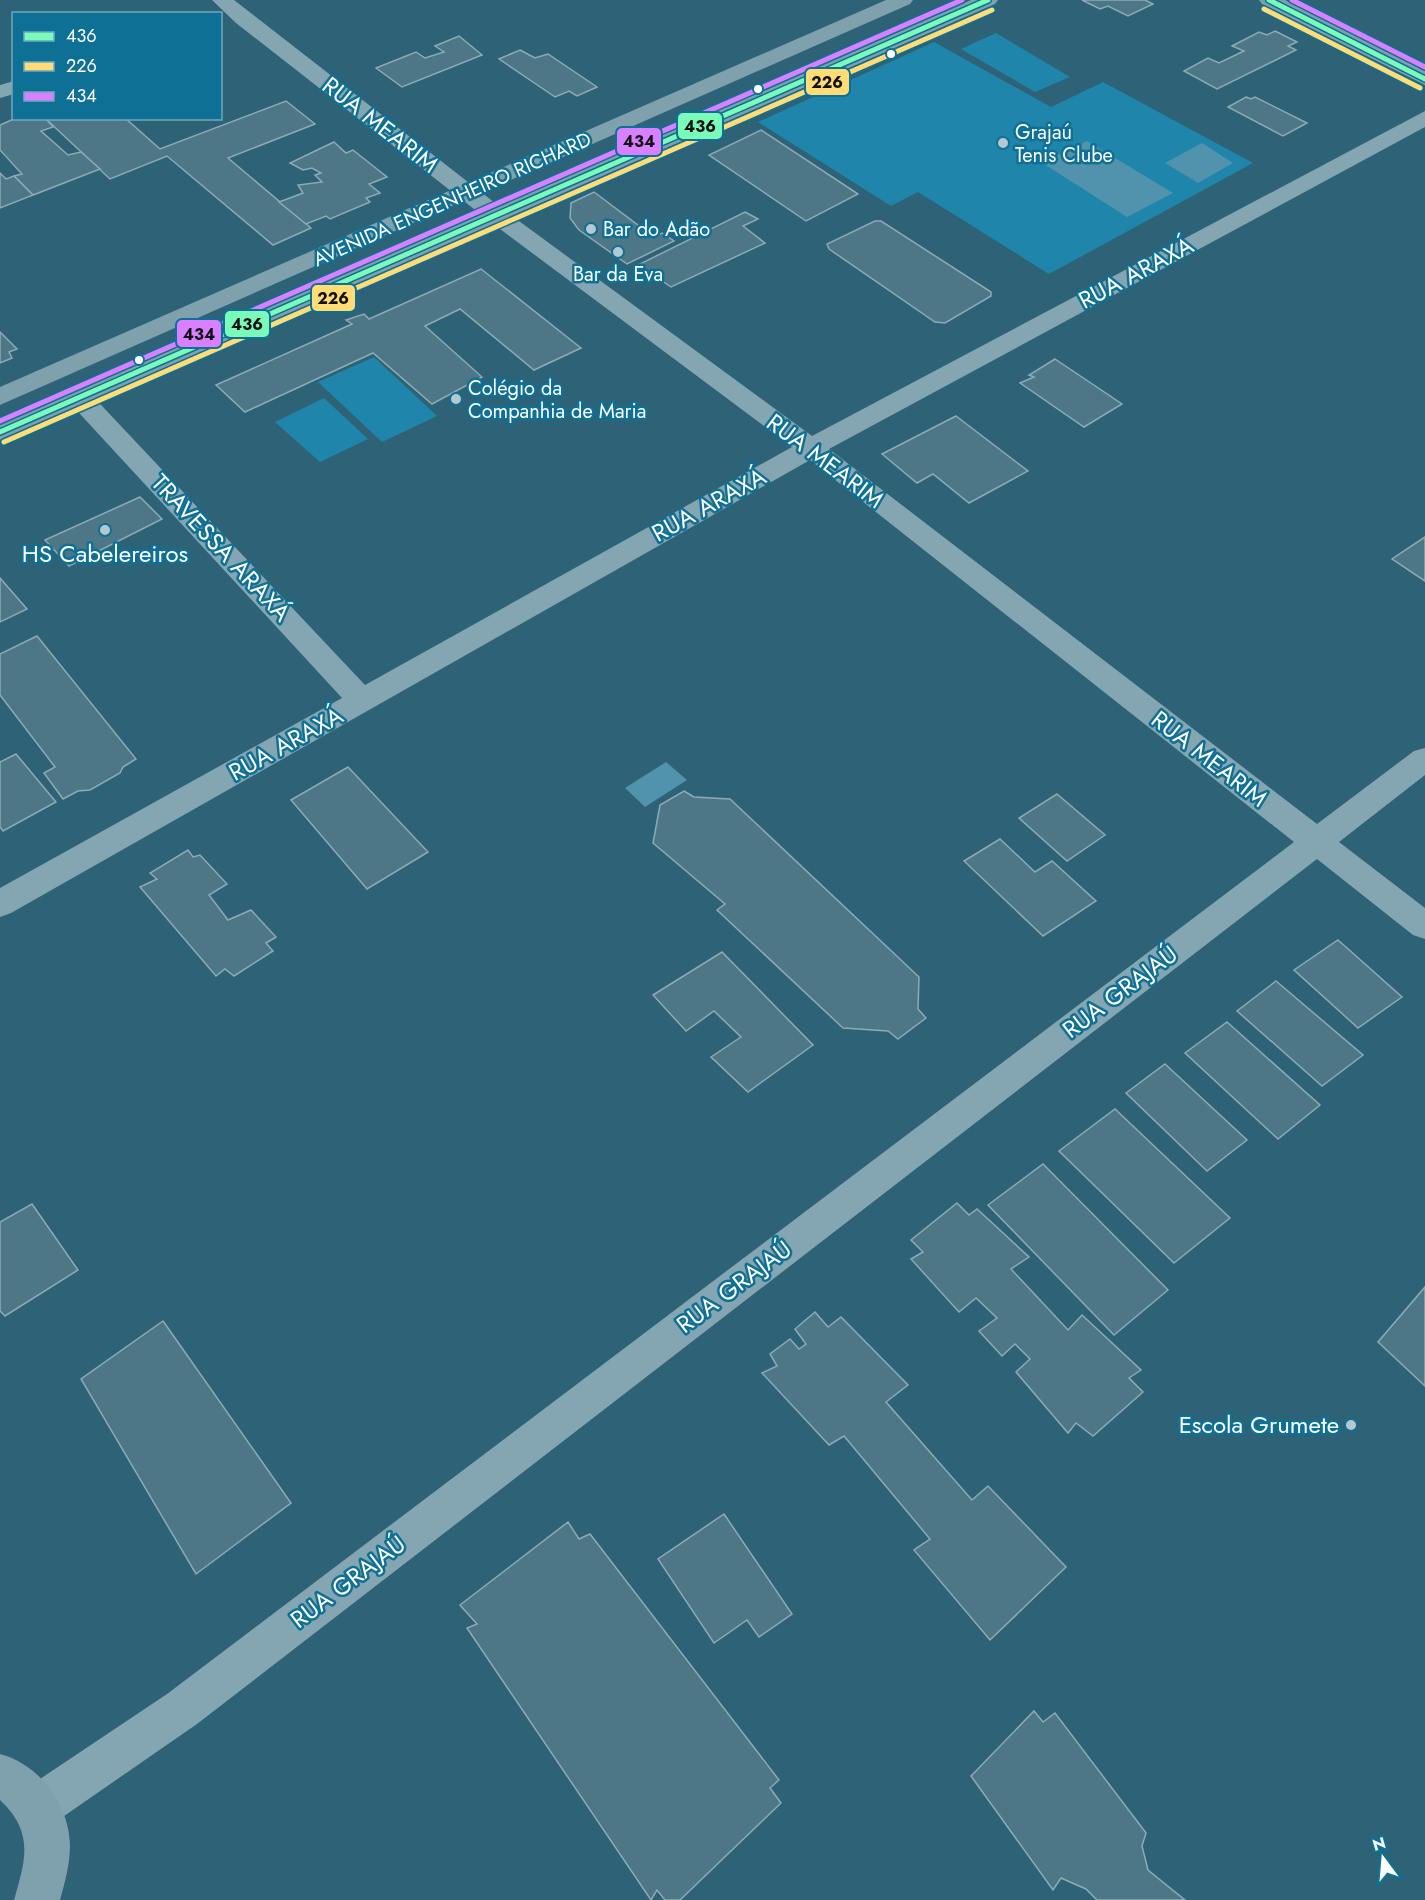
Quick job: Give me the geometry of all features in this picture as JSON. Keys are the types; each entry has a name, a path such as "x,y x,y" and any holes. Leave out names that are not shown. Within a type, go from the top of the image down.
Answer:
{"street":[{"name":"AVENIDA ENGENHEIRO RICHARD","path":"0,397 903,0"},
{"name":"AVENIDA ENGENHEIRO RICHARD","path":"0,432 988,0"},
{"path":"1269,0 1425,79"},
{"name":"RUA MEARIM","path":"230,5 243,19 496,215 811,448 1425,927"},
{"name":"RUA ARAXÁ","path":"0,904 811,448 1425,118"},
{"name":"TRAVESSA ARAXÁ","path":"78,396 362,701"},
{"name":"RUA GRAJAÚ","path":"38,1807 182,1709 1425,759"},
{"path":"0,1776 9,1778 38,1807 47,1835 47,1868 37,1900"}],"shaded area":[{"path":"996,33 1070,77 1035,92 961,49"},
{"name":"Grajaú Tenis Clube","path":"934,42 1051,107 1103,82 1253,163 1049,274 918,192 891,206 758,122"},
{"path":"1087,141 1173,193 1127,217 1041,162"},
{"path":"1202,143 1233,163 1198,183 1165,163"},
{"path":"374,357 437,416 382,442 318,382"},
{"path":"324,398 368,439 320,462 275,422"},
{"path":"666,762 687,780 645,807 625,788"}],"building":[{"path":"1082,0 1145,0 1153,4 1128,16 1108,6 1100,9"},
{"path":"1275,31 1297,42 1288,46 1296,50 1217,89 1184,71 1208,58 1219,63 1244,51 1232,46 1259,32 1267,35"},
{"path":"459,36 482,55 402,87 376,68 416,52 425,58 444,52 435,46"},
{"path":"520,50 535,58 548,54 597,87 577,96 569,91 555,97 499,59"},
{"path":"1246,97 1251,99 1255,97 1307,123 1283,136 1228,107"},
{"path":"286,101 315,124 228,158 311,228 273,245 167,156 110,179 47,120 127,120 160,149"},
{"path":"12,120 47,120 53,127 41,131 68,155 81,152 100,169 33,195 14,176 22,174 0,150 0,125"},
{"path":"761,130 858,194 806,221 709,155"},
{"path":"334,142 346,153 353,150 387,177 369,184 380,193 366,198 370,202 330,219 326,216 306,224 279,202 303,193 298,185 322,182 315,175 321,173 312,168 303,170 290,163"},
{"path":"0,173 6,179 14,176 33,195 0,208"},
{"path":"594,192 654,237 662,233 674,241 627,264 579,230 570,218 571,203"},
{"path":"745,212 758,219 743,226 765,243 671,287 638,265"},
{"path":"875,221 881,221 991,292 991,296 945,323 935,322 829,249 827,244"},
{"path":"481,269 581,348 534,370 460,309 425,326 482,377 432,404 373,353 245,412 216,385 352,324 346,320 364,314 369,319"},
{"path":"0,332 17,349 9,352 12,358 0,363"},
{"path":"1055,359 1122,404 1084,427 1020,383 1034,377 1029,375"},
{"path":"956,416 1028,471 969,503 933,474 917,483 882,454"},
{"name":"HS Cabelereiros","path":"140,497 162,519 69,566 45,540"},
{"path":"1425,537 1425,581 1392,559"},
{"path":"0,578 27,609 0,622"},
{"path":"37,636 136,759 123,767 120,773 90,790 78,791 63,799 44,773 55,767 0,695 0,654"},
{"path":"16,754 56,802 3,831 0,827 0,762"},
{"path":"348,767 428,852 367,889 291,800"},
{"path":"684,791 694,797 730,799 919,977 918,1009 926,1018 898,1039 888,1031 843,1028 717,910 725,904 653,843 660,805"},
{"path":"1057,794 1105,835 1067,861 1019,818"},
{"path":"1000,839 1035,872 1052,861 1096,901 1043,936 964,861"},
{"path":"188,850 193,857 200,855 227,884 209,895 228,920 251,910 276,937 266,943 273,951 234,976 225,969 216,976 140,887 157,879 150,873"},
{"path":"1338,940 1402,997 1358,1028 1294,970"},
{"path":"722,952 813,1045 748,1092 711,1057 741,1037 714,1011 686,1031 653,995"},
{"path":"1276,981 1363,1055 1322,1086 1237,1011"},
{"path":"1227,1022 1320,1105 1278,1139 1185,1053"},
{"path":"1165,1064 1247,1140 1207,1171 1126,1093"},
{"path":"1115,1109 1230,1218 1174,1263 1059,1151"},
{"path":"1043,1164 1168,1290 1114,1335 988,1205"},
{"path":"957,1203 969,1215 977,1209 1029,1257 1011,1269 1068,1330 1082,1315 1141,1370 1129,1378 1143,1392 1093,1436 1076,1423 1068,1433 1016,1372 1030,1359 1015,1344 1002,1356 979,1331 997,1318 976,1298 959,1312 911,1259 923,1252 911,1240"},
{"path":"32,1204 78,1270 5,1316 0,1311 0,1222"},
{"path":"1425,1287 1425,1386 1378,1342"},
{"path":"815,1312 828,1327 841,1317 908,1385 886,1402 972,1500 988,1486 1066,1567 990,1640 914,1550 930,1539 844,1436 829,1445 762,1373 777,1366 770,1354 790,1339 799,1349 806,1344 795,1329"},
{"path":"163,1321 291,1503 196,1574 81,1379"},
{"path":"724,1514 792,1614 759,1637 747,1620 714,1643 658,1559"},
{"path":"568,1522 579,1539 590,1534 779,1780 770,1788 781,1803 680,1900 665,1900 657,1890 651,1900 467,1628 477,1624 460,1605"},
{"path":"1034,1711 1043,1722 1055,1713 1146,1833 1142,1846 1148,1870 1185,1900 1097,1900 1086,1889 1061,1878 1053,1890 971,1776"}],"transit line":[{"name":"434","path":"0,421 962,0"},
{"name":"436","path":"0,432 988,0"},
{"name":"436","path":"1269,0 1425,79"},
{"name":"434","path":"1292,0 1425,67"},
{"name":"226","path":"1264,9 1420,88"},
{"name":"226","path":"4,442 992,10"}],"place":[{"name":"Grajaú Tenis Clube","path":"1003,143"},
{"name":"Bar do Adão","path":"591,229"},
{"name":"Bar da Eva","path":"618,252"},
{"name":"Colégio da Companhia de Maria","path":"456,399"},
{"name":"HS Cabelereiros","path":"105,530"},
{"name":"Escola Grumete","path":"1351,1425"}]}
